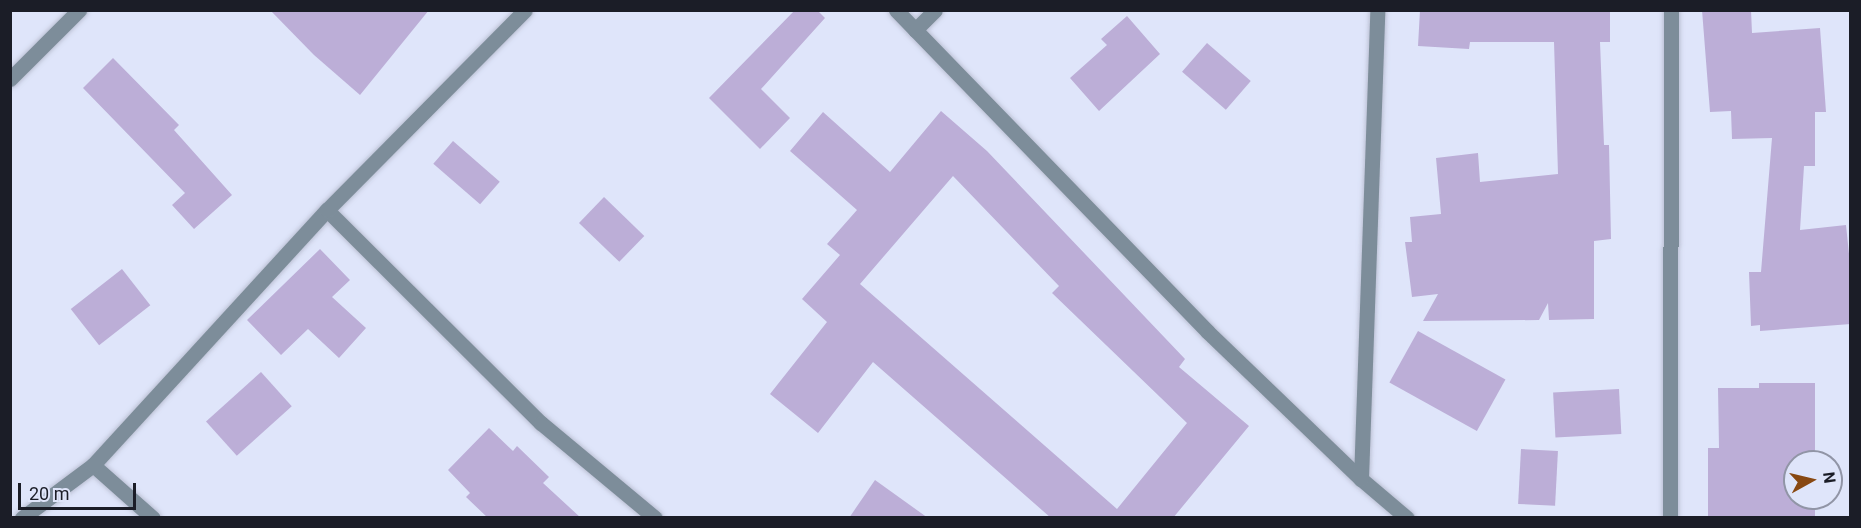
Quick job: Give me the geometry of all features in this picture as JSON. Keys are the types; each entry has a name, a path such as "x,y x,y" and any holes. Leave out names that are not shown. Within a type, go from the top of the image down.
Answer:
{"street":[{"path":"10,79 79,10"},
{"path":"22,518 93,465 327,210 525,10"},
{"path":"896,10 1209,332 1361,478 1407,518"},
{"path":"915,30 935,10"},
{"path":"1361,478 1377,10"},
{"path":"1670,518 1671,10"},
{"path":"327,210 541,423 656,518"},
{"path":"93,465 153,518"}],"building":[{"path":"270,10 429,10 360,95 314,55"},
{"path":"795,10 817,10 825,18 761,89 790,118 760,149 709,98"},
{"path":"1420,10 1610,10 1610,42 1600,42 1604,145 1609,145 1611,239 1594,241 1594,319 1549,320 1548,303 1539,320 1423,321 1438,294 1412,297 1405,242 1412,242 1410,217 1441,214 1436,158 1478,153 1480,182 1558,174 1554,42 1470,42 1469,49 1418,46"},
{"path":"1702,10 1751,10 1752,33 1820,28 1826,112 1815,112 1815,166 1804,166 1800,230 1846,225 1851,273 1851,324 1760,331 1760,325 1751,326 1749,272 1761,272 1772,138 1732,139 1731,111 1710,112"},
{"path":"1127,16 1160,54 1099,111 1070,78 1107,45 1101,39"},
{"path":"1207,43 1251,81 1226,110 1182,72"},
{"path":"113,58 179,125 174,130 232,195 194,229 172,205 185,193 83,88"},
{"path":"941,111 987,151 1185,359 1179,367 1249,426 1173,518 1051,518 873,362 818,433 770,394 827,322 802,299 840,255 827,244 857,210 790,151 823,112 890,172","holes":["953,176 1059,286 1052,293 1187,423 1117,509 860,284"]},
{"path":"453,141 500,182 480,204 433,164"},
{"path":"604,197 644,236 619,262 579,223"},
{"path":"320,249 350,280 332,297 366,328 339,358 308,329 281,355 247,320"},
{"path":"122,269 150,305 99,345 71,309"},
{"path":"1418,331 1505,379 1477,431 1389,383"},
{"path":"261,372 292,406 237,456 206,422"},
{"path":"1759,383 1815,383 1815,450 1783,450 1783,510 1815,510 1815,518 1708,518 1708,448 1719,448 1718,388 1759,388"},
{"path":"1619,389 1621,434 1555,437 1553,392"},
{"path":"489,428 513,451 517,446 549,477 543,483 581,518 488,518 466,497 470,493 448,470"},
{"path":"1521,449 1558,451 1555,506 1518,504"},
{"path":"875,480 928,518 849,518"}]}
